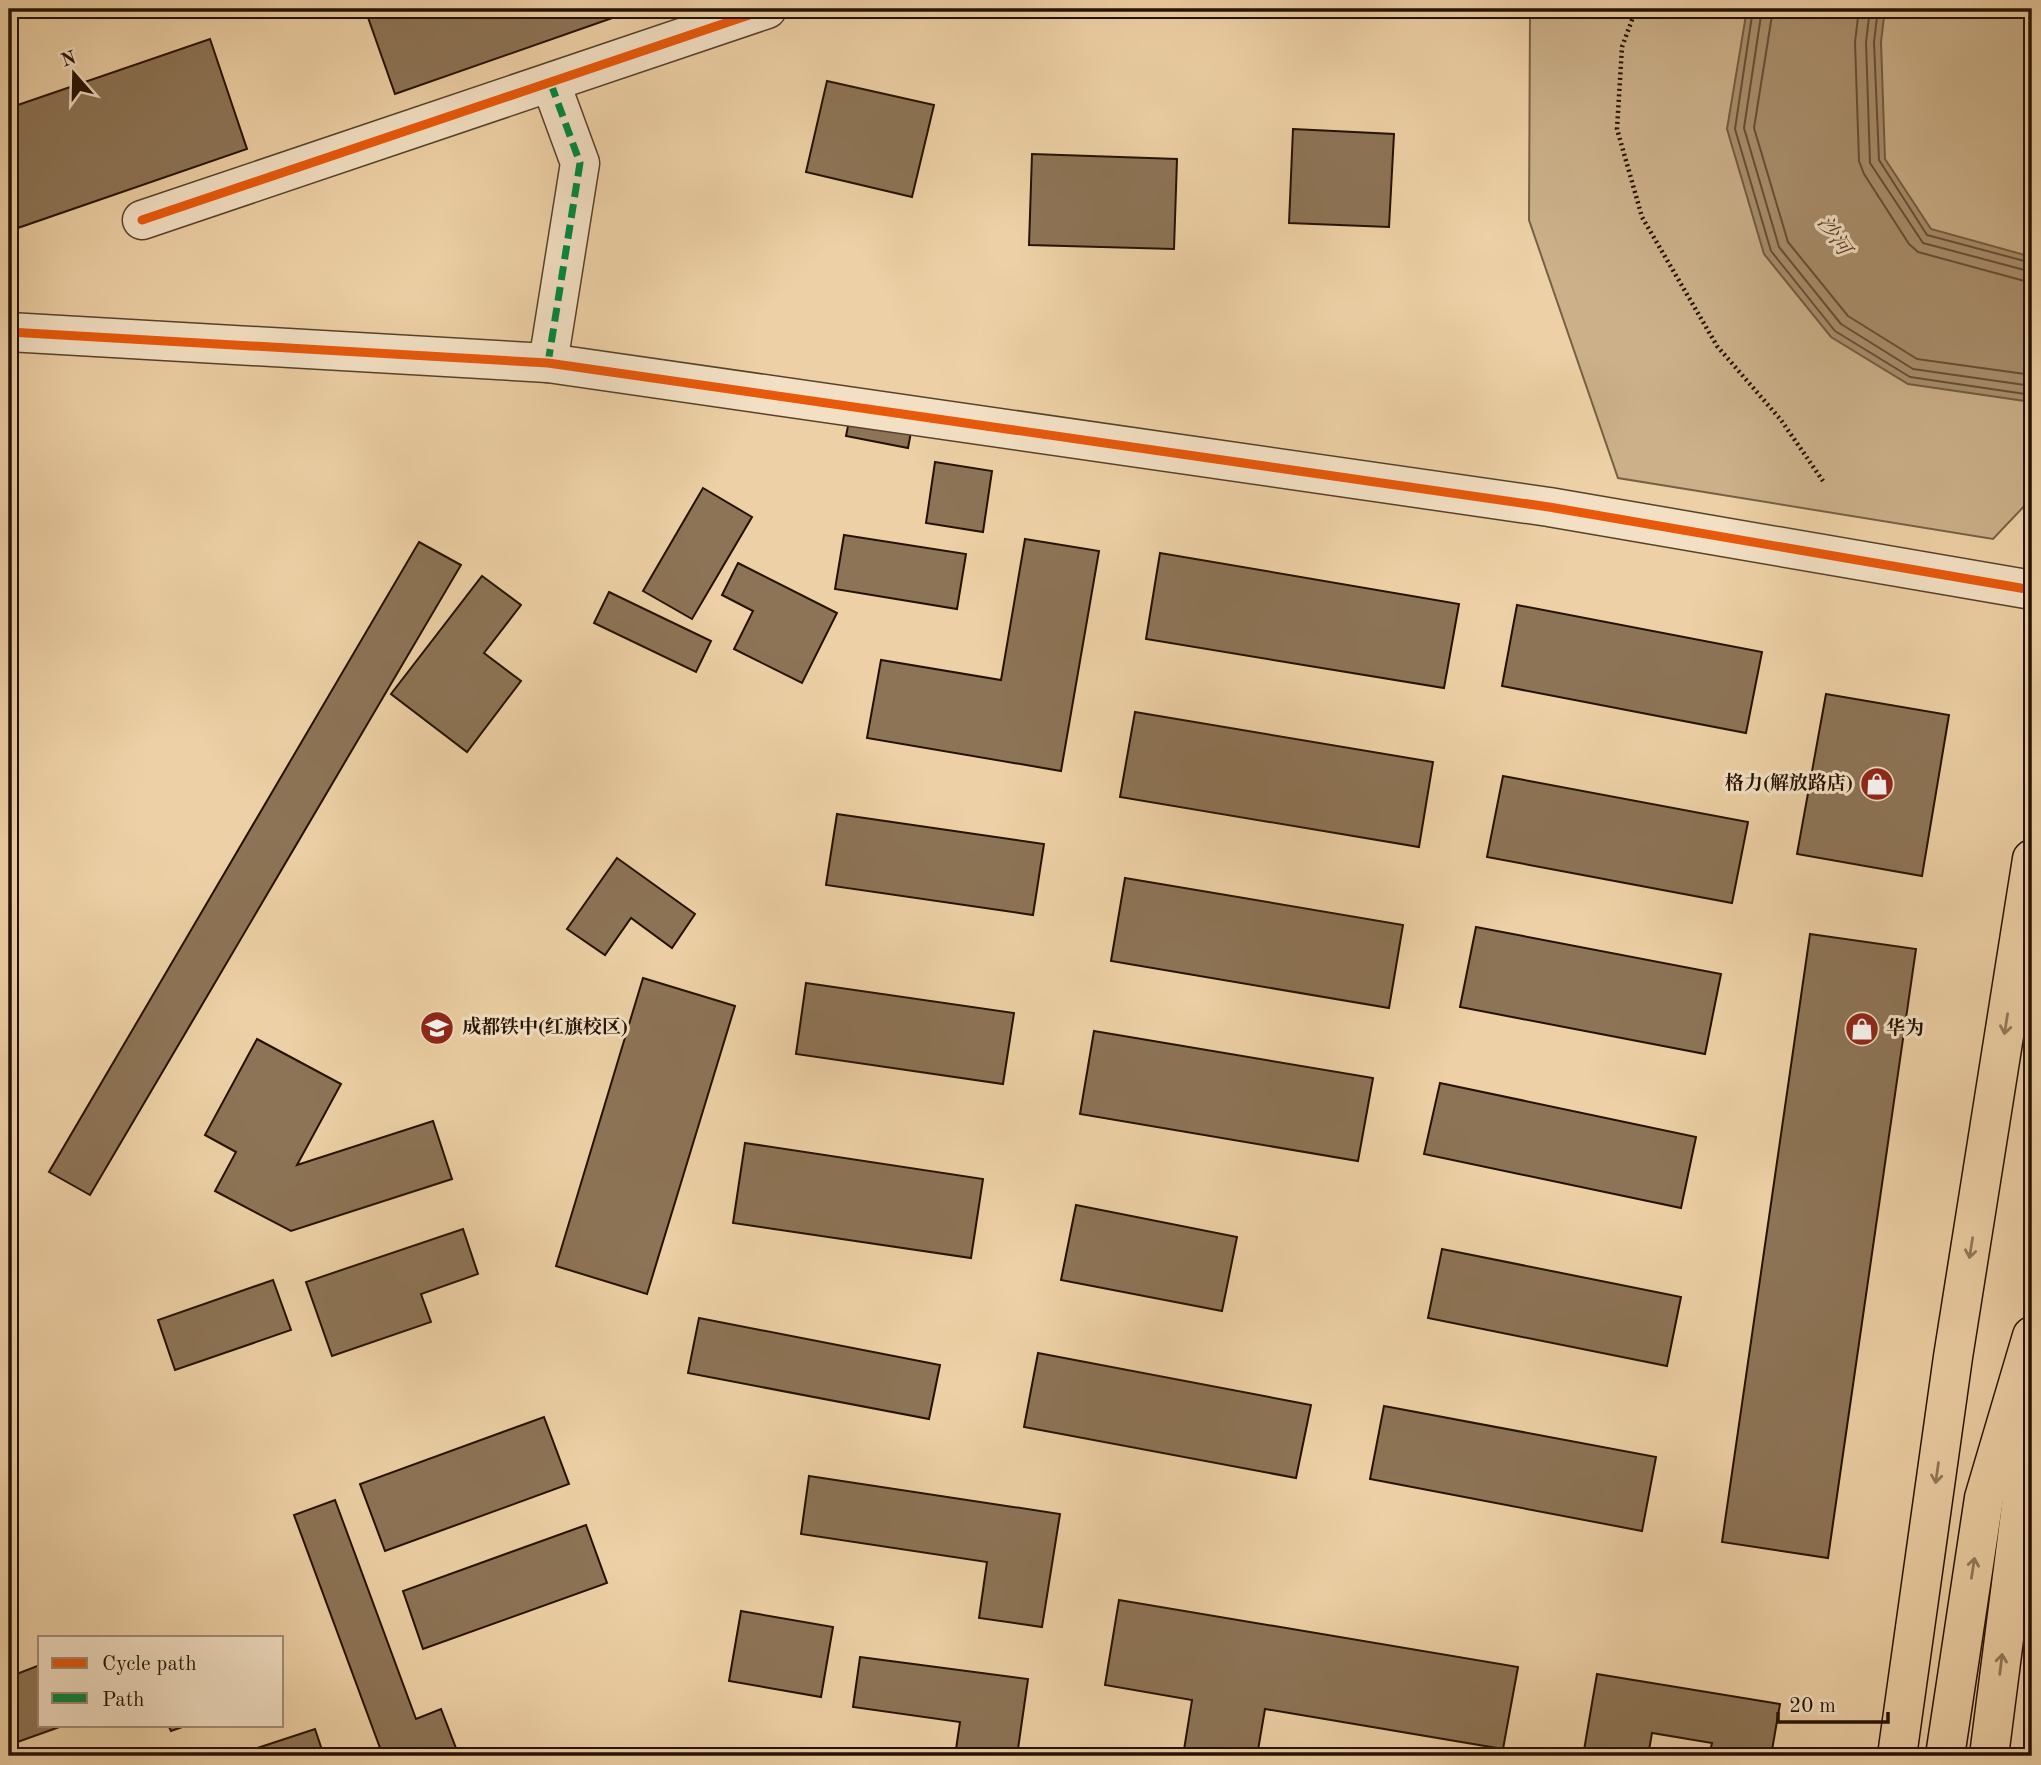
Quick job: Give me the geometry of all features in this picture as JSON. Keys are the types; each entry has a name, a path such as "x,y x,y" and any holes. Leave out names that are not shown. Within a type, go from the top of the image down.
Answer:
{"main road":[{"path":"1896,1756 1953,1357 2032,859"},
{"path":"1945,1756 1984,1498 2032,1336"},
{"path":"1989,1756 2032,1420"}],"street":[{"path":"142,220 767,9"},
{"path":"548,363 580,163 551,84"},
{"path":"9,332 548,363 1549,507 2032,590"}],"path":[{"path":"1636,9 1622,47 1617,128 1642,217 1717,346 1780,421 1823,481"}],"shaded area":[{"path":"1530,9 2032,9 2032,480 2029,501 1993,539 1618,478 1529,220"}],"water":[{"name":"沙河","path":"1747,9 1885,9 1881,42 1885,159 1931,229 2032,257 2032,402 1908,384 1831,337 1764,254 1727,129"}],"building":[{"path":"365,9 638,9 395,94"},
{"path":"210,39 247,149 9,231 9,108"},
{"path":"827,81 934,105 912,197 806,172"},
{"path":"1293,129 1394,134 1389,227 1289,223"},
{"path":"1032,154 1177,159 1174,249 1029,245"},
{"path":"850,416 912,427 908,448 846,436"},
{"path":"935,462 992,471 983,532 926,523"},
{"path":"703,488 752,517 692,619 643,591"},
{"path":"844,535 966,554 957,609 835,589"},
{"path":"1025,539 1099,551 1061,771 867,738 881,660 1001,680"},
{"path":"419,542 461,565 90,1195 49,1172"},
{"path":"1160,553 1459,604 1444,688 1146,639"},
{"path":"738,563 837,613 802,683 734,649 753,611 722,595"},
{"path":"482,576 521,605 484,653 521,681 467,752 391,694"},
{"path":"609,592 711,641 696,672 594,623"},
{"path":"1517,605 1762,652 1746,733 1502,686"},
{"path":"1826,694 1949,715 1922,876 1797,854"},
{"path":"1135,712 1433,762 1419,847 1120,797"},
{"path":"1503,776 1748,822 1732,903 1487,857"},
{"path":"837,814 1044,844 1033,915 826,885"},
{"path":"617,858 695,914 672,948 631,918 605,955 567,929"},
{"path":"1125,878 1403,925 1389,1008 1111,961"},
{"path":"1476,927 1721,974 1705,1054 1460,1007"},
{"path":"1810,934 1916,949 1828,1558 1722,1542"},
{"path":"643,978 735,1006 647,1294 556,1266"},
{"path":"806,983 1014,1013 1003,1084 796,1054"},
{"path":"1094,1031 1373,1078 1358,1161 1080,1114"},
{"path":"257,1039 341,1084 297,1165 433,1121 452,1179 291,1231 215,1191 236,1152 205,1135"},
{"path":"1440,1083 1696,1137 1681,1208 1424,1154"},
{"path":"745,1143 983,1179 971,1258 733,1223"},
{"path":"1076,1205 1237,1237 1222,1311 1061,1280"},
{"path":"463,1229 478,1274 421,1294 431,1322 332,1356 306,1282"},
{"path":"1442,1249 1681,1297 1667,1366 1428,1318"},
{"path":"273,1280 291,1330 175,1370 158,1320"},
{"path":"699,1318 940,1365 929,1419 688,1373"},
{"path":"1038,1353 1311,1405 1296,1478 1024,1427"},
{"path":"1384,1406 1656,1457 1642,1531 1370,1479"},
{"path":"544,1417 569,1484 385,1551 360,1484"},
{"path":"809,1476 1060,1514 1042,1627 979,1618 987,1562 801,1534"},
{"path":"335,1500 416,1719 441,1709 459,1756 383,1756 294,1515"},
{"path":"586,1525 607,1583 423,1649 403,1591"},
{"path":"1119,1600 1518,1667 1503,1749 1265,1709 1257,1756 1183,1756 1192,1700 1105,1685"},
{"path":"741,1611 833,1627 821,1697 729,1681"},
{"path":"860,1657 1028,1679 1017,1756 955,1756 960,1722 853,1707"},
{"path":"38,1666 38,1726 62,1726 12,1744 9,1735 9,1677"},
{"path":"1597,1674 1780,1704 1771,1756 1709,1756 1712,1743 1652,1733 1648,1756 1583,1756"},
{"path":"168,1726 185,1726 171,1731"},
{"path":"315,1729 324,1756 233,1756"}],"marked path":[{"path":"548,363 580,163 551,84"}],"cycle path":[{"path":"142,220 767,9"},
{"path":"9,332 548,363 1549,507 2032,590"}],"place":[{"name":"格力(解放路店)","path":"1877,784"},
{"name":"成都铁中(红旗校区)","path":"437,1028"},
{"name":"华为","path":"1862,1029"}]}
